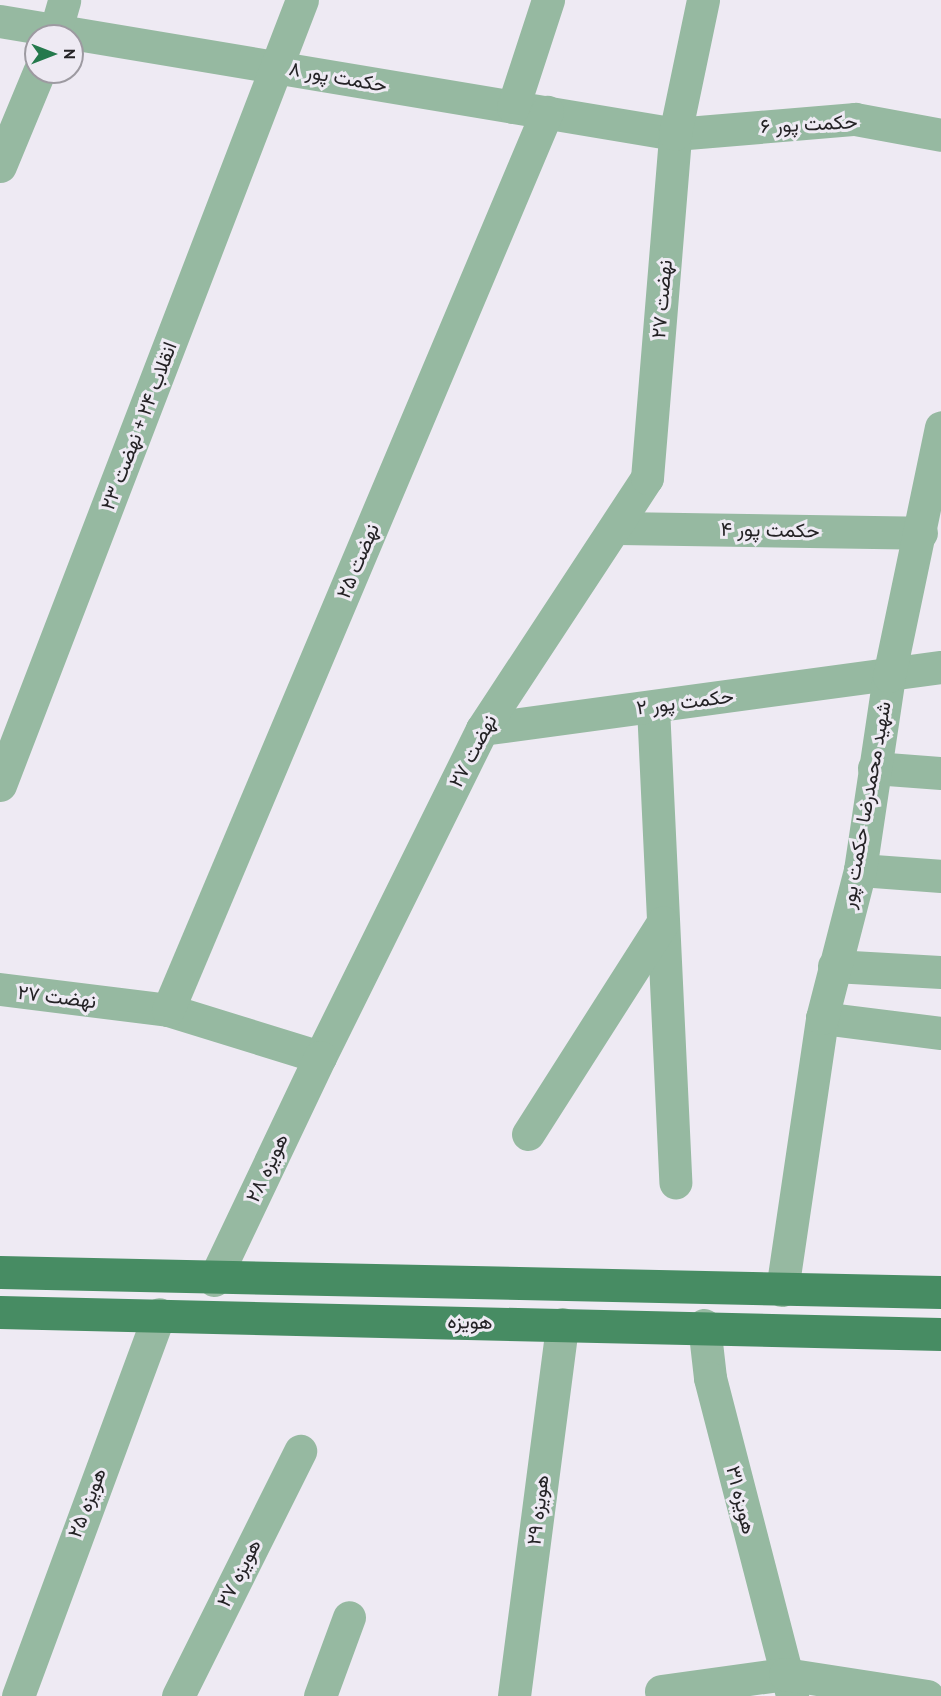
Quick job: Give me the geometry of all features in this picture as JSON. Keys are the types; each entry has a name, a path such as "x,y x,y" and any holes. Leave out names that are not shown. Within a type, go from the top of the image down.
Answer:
{"main road":[{"name":"هویزه","path":"0,1272 214,1280 941,1292"},
{"name":"هویزه","path":"0,1312 704,1325 941,1334"}],"street":[{"name":"انقلاب ۲۴ + نهضت ۲۳","path":"0,785 302,0"},
{"path":"513,107 548,0"},
{"name":"نهضت ۲۷","path":"0,989 168,1010 320,1057 482,729 619,528 647,478 675,134 703,0"},
{"name":"حکمت پور ۸","path":"0,21 58,22 278,67 675,134"},
{"path":"0,166 34,84"},
{"name":"نهضت ۲۵","path":"168,1010 547,112"},
{"name":"حکمت پور ۶","path":"675,134 855,119 941,135"},
{"name":"شهید محمدرضا حکمت پور","path":"782,1290 822,1018 860,870 889,676 921,533 941,428"},
{"name":"حکمت پور ۴","path":"619,528 921,533"},
{"name":"حکمت پور ۲","path":"482,729 889,676 941,666"},
{"path":"653,707 675,1182"},
{"path":"874,768 941,773"},
{"path":"860,870 941,876"},
{"path":"528,1134 663,922"},
{"path":"834,966 941,972"},
{"path":"822,1018 941,1033"},
{"name":"هویزه ۲۸","path":"214,1280 320,1057"},
{"name":"هویزه ۲۵","path":"23,1695 159,1314"},
{"name":"هویزه ۲۹","path":"514,1696 562,1324"},
{"name":"هویزه ۳۱","path":"704,1325 710,1378 789,1685"},
{"name":"هویزه ۲۷","path":"178,1696 300,1451"},
{"path":"320,1696 349,1617"},
{"path":"661,1691 789,1685 927,1696"}]}
